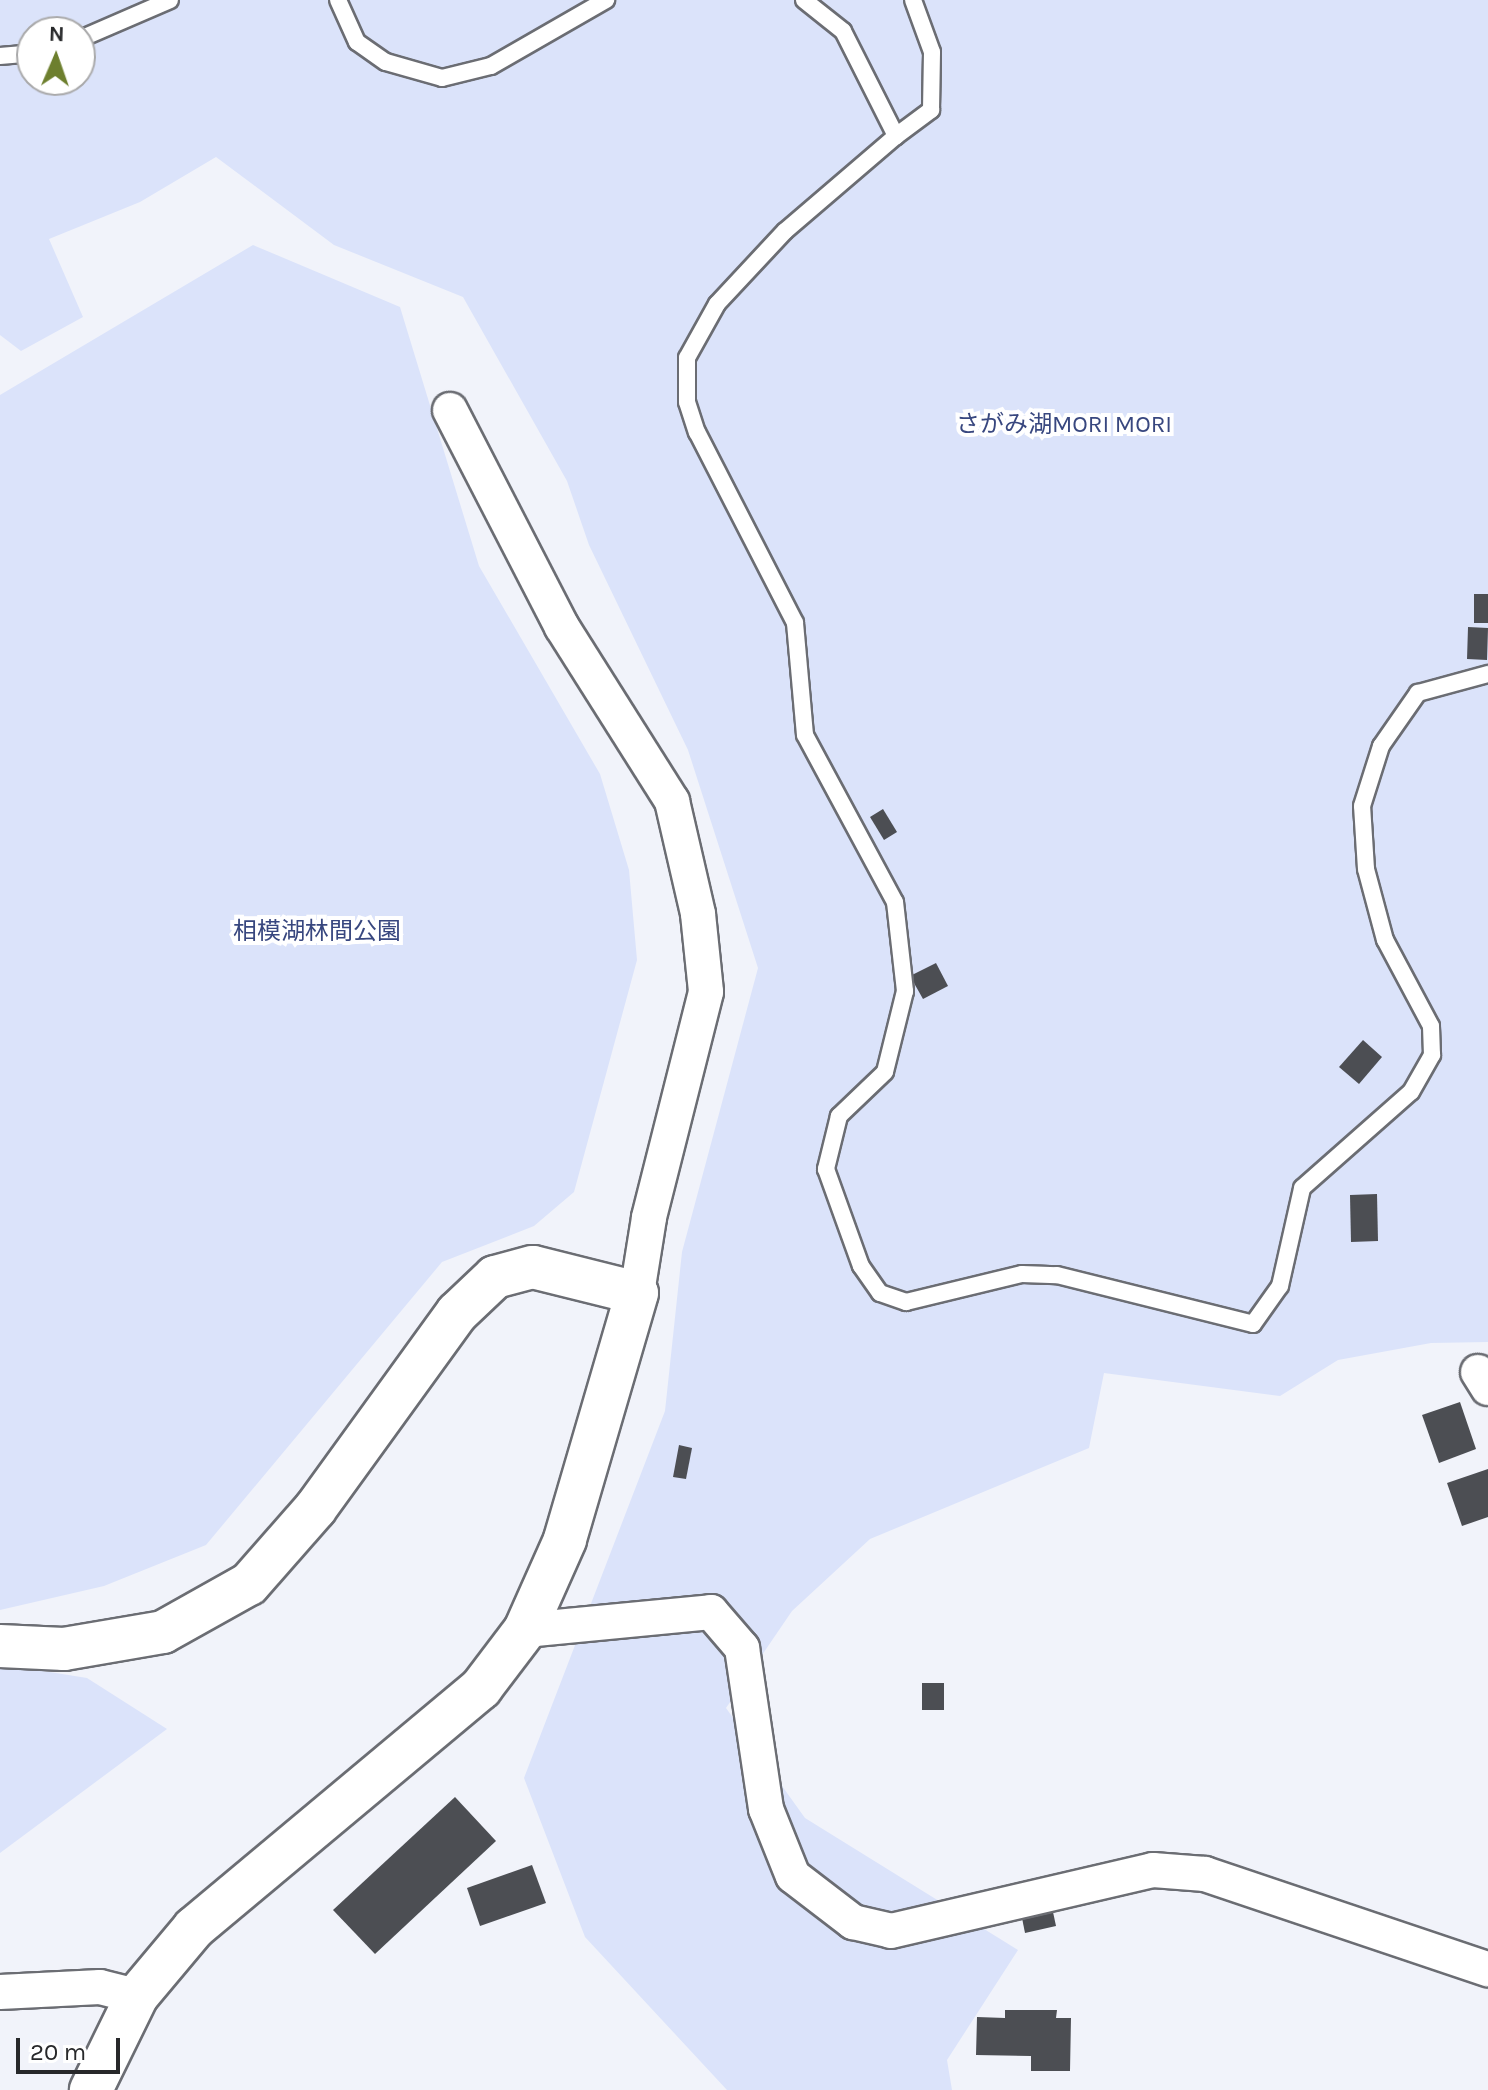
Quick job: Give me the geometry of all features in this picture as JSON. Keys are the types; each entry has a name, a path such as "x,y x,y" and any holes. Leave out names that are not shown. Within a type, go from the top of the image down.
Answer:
{"street":[{"path":"91,2090 137,1996 194,1928 481,1688 525,1630 565,1540 637,1293 649,1218 706,992 698,914 672,801 562,627 450,410"},
{"path":"0,1646 64,1649 163,1632 249,1584 315,1509 457,1313 495,1277 533,1267 637,1293"},
{"path":"525,1630 711,1612 742,1648 766,1809 793,1876 853,1922 891,1931 1153,1870 1192,1873 1488,1969"},
{"path":"0,1992 100,1987 137,1996"}],"lane":[{"path":"96,32 170,0"},
{"path":"338,0 357,42 386,62 442,78 491,66 606,0"},
{"path":"804,0 843,31 896,136"},
{"path":"913,0 932,52 931,110 785,231 717,304 687,358 687,402 697,432 795,623 805,735 895,902 905,991 885,1072 839,1116 826,1169 861,1266 880,1293 906,1302 1022,1274 1057,1275 1253,1324 1280,1286 1302,1188 1411,1092 1432,1055 1431,1026 1385,940 1366,869 1362,806 1381,746 1418,693 1488,674"}],"green space":[{"name":"さがみ湖MORI MORI","path":"0,0 1488,0 1488,1342 1431,1343 1338,1360 1280,1396 1104,1373 1089,1448 870,1539 792,1611 726,1708 805,1818 1018,1950 947,2060 952,2090 727,2090 585,1937 524,1778 665,1411 682,1252 758,968 688,750 589,545 567,481 463,297 334,245 216,157 140,202 49,239 83,317 21,351 0,335"},
{"name":"相模湖林間公園","path":"253,245 400,307 479,566 600,774 629,870 637,960 574,1192 534,1226 442,1262 206,1545 104,1586 0,1610 0,395"},
{"path":"0,1664 87,1678 167,1729 0,1853"}],"building":[{"path":"1474,594 1488,594 1488,623 1474,623"},
{"path":"1468,627 1488,628 1487,660 1467,659"},
{"path":"883,809 897,832 884,840 870,817"},
{"path":"936,963 948,986 923,999 910,976"},
{"path":"1363,1040 1382,1057 1359,1084 1339,1067"},
{"path":"1377,1194 1378,1241 1351,1242 1350,1195"},
{"path":"1460,1402 1476,1449 1439,1463 1422,1415"},
{"path":"679,1445 692,1448 686,1479 673,1477"},
{"path":"1488,1469 1488,1517 1462,1526 1447,1483"},
{"path":"922,1683 944,1683 944,1710 922,1710"},
{"path":"455,1797 496,1841 375,1954 333,1910"},
{"path":"532,1865 546,1903 480,1926 467,1888"},
{"path":"1053,1912 1056,1926 1025,1933 1022,1918"},
{"path":"1005,2010 1057,2010 1056,2018 1071,2018 1070,2071 1031,2071 1031,2056 976,2055 977,2017 1005,2018"}]}
